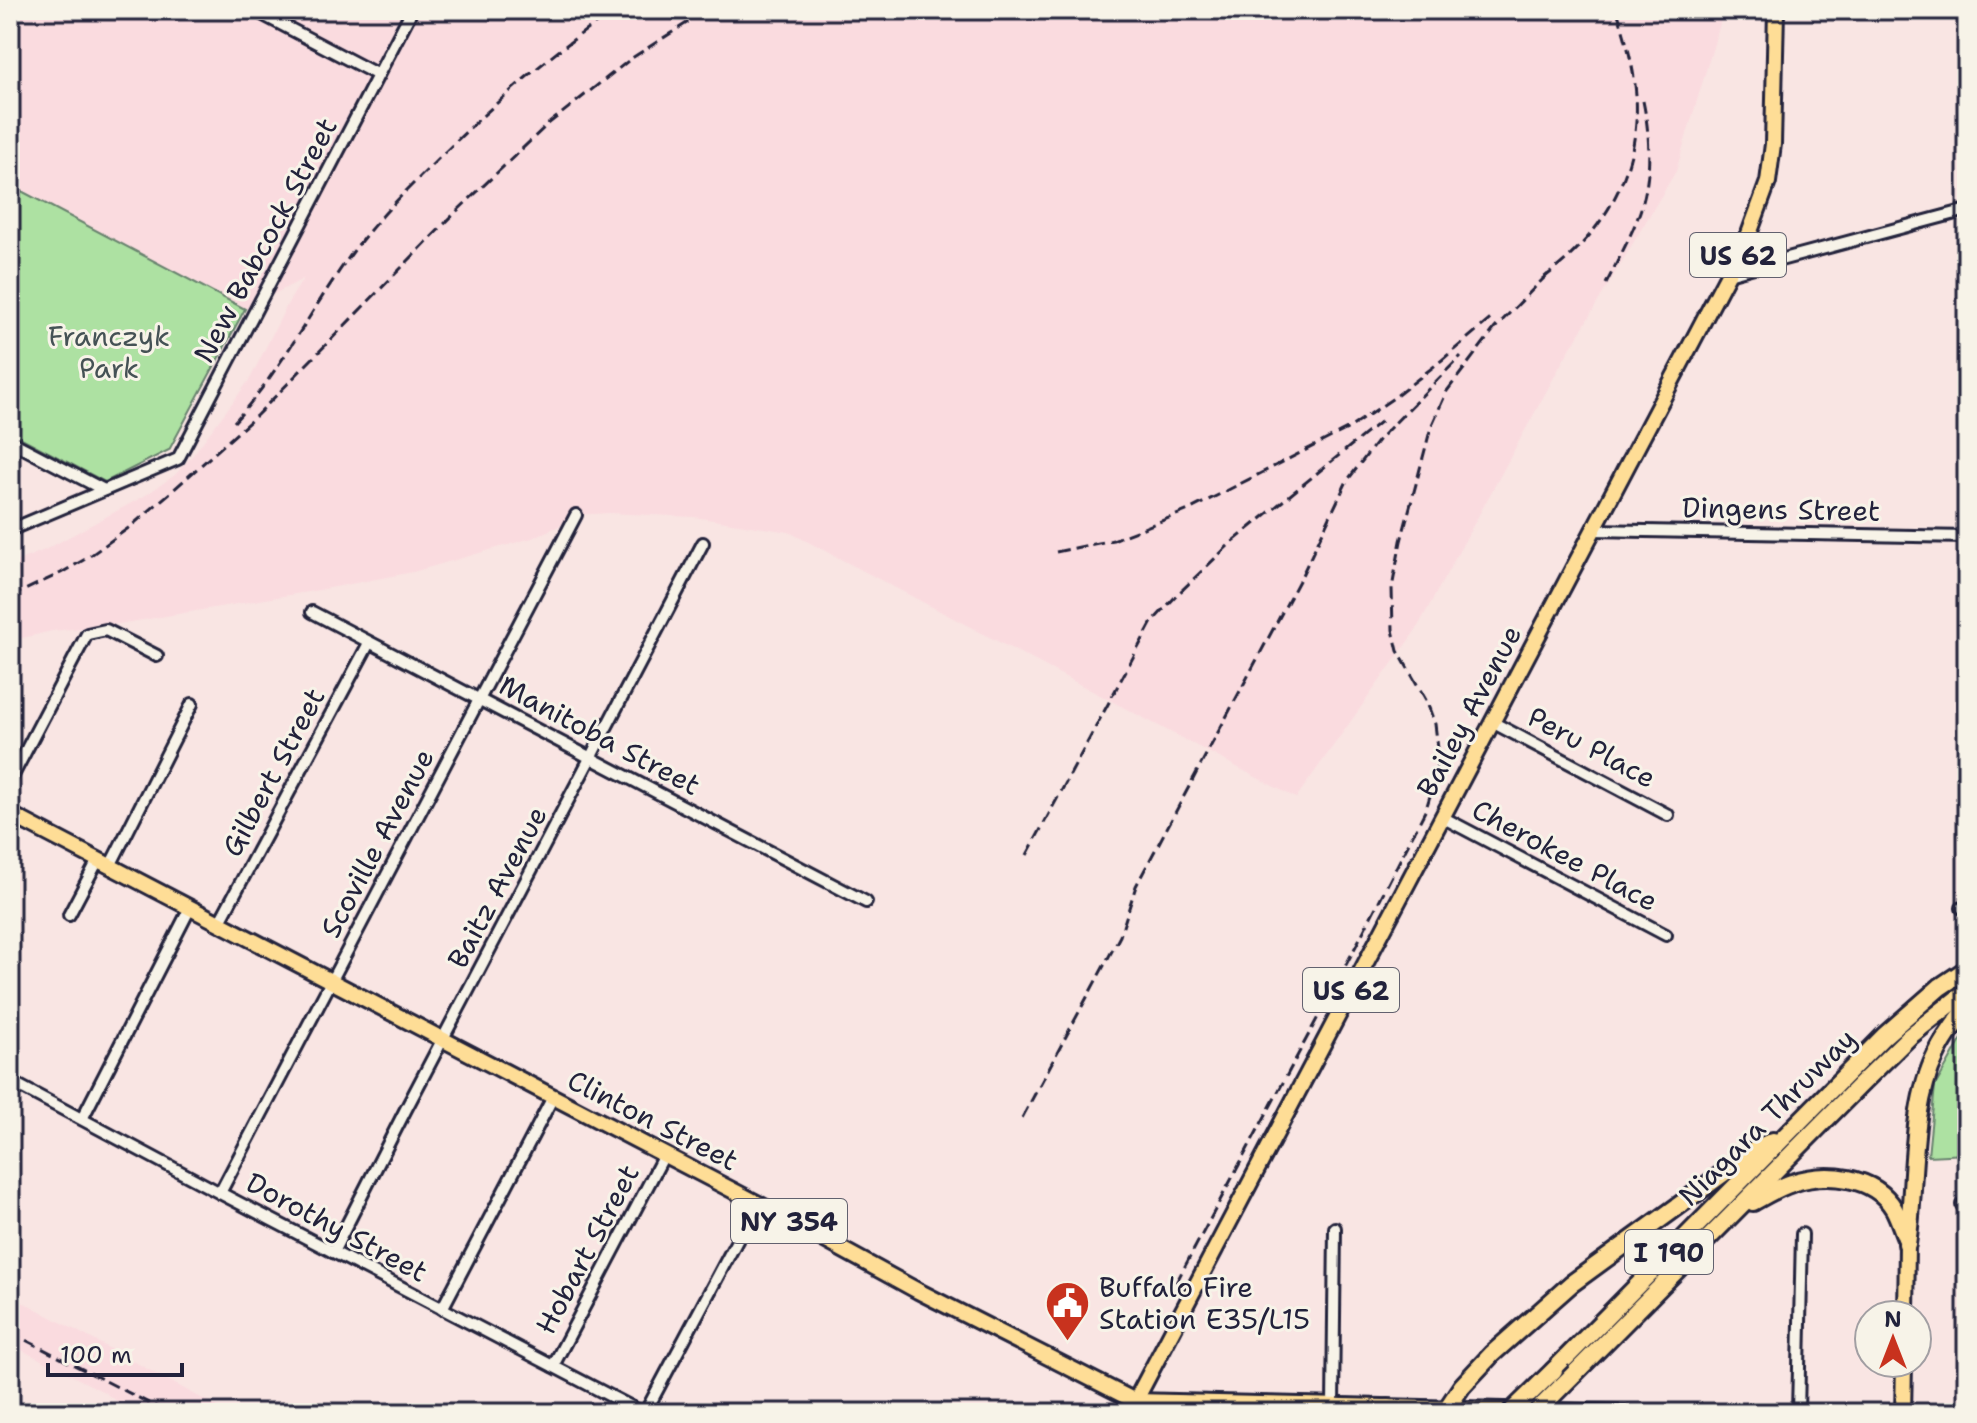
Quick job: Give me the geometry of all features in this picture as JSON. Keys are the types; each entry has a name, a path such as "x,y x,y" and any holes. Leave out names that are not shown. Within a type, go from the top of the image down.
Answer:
{"highway":[{"name":"Niagara Thruway","path":"1510,1413 1884,1036 1940,987 1967,969"},
{"name":"Niagara Thruway","path":"1535,1413 1910,1036 1967,991"},
{"path":"1907,1244 1917,1121 1926,1083 1935,1056 1967,1008"},
{"path":"1446,1410 1462,1386 1492,1354 1571,1284 1758,1148 1785,1135"},
{"path":"1737,1211 1803,1179 1848,1179 1867,1184 1889,1202 1907,1244"}],"main road":[{"name":"Bailey Avenue","path":"1132,1407 1749,234 1768,182 1773,144 1776,10"},
{"name":"Clinton Street","path":"10,814 757,1203 1132,1407 1333,1407 1394,1411 1624,1413"},
{"path":"1906,1299 1907,1244"},
{"path":"1903,1413 1904,1379"}],"street":[{"path":"254,10 378,75"},
{"name":"New Babcock Street","path":"10,530 178,459 412,10"},
{"path":"1728,274 1967,210"},
{"path":"10,441 104,490"},
{"name":"Scoville Avenue","path":"220,1193 576,515"},
{"name":"Dingens Street","path":"1593,530 1967,537"},
{"name":"Baitz Avenue","path":"333,1252 703,543"},
{"name":"Manitoba Street","path":"312,612 866,902"},
{"path":"10,781 87,634 106,630 157,656"},
{"name":"Gilbert Street","path":"219,923 369,643"},
{"path":"69,915 104,863 192,704"},
{"name":"Peru Place","path":"1492,722 1668,815"},
{"name":"Cherokee Place","path":"1442,817 1666,935"},
{"path":"82,1119 190,908"},
{"name":"Dorothy Street","path":"10,1081 644,1413"},
{"path":"442,1309 553,1097"},
{"name":"Hobart Street","path":"553,1366 664,1155"},
{"path":"644,1413 757,1203"},
{"path":"1333,1407 1335,1228"},
{"path":"1798,1413 1802,1234"}],"shaded area":[{"path":"10,10 1724,10 1676,171 1564,359 1416,630 1296,798 789,532 694,517 609,513 576,515 532,538 413,572 119,624 52,631 10,641 10,564 45,550 146,495 175,475 250,379 303,279 245,309 10,185"},
{"path":"10,1297 229,1413 132,1413 104,1392 10,1344"}],"green space":[{"name":"Franczyk Park","path":"10,185 245,309 169,450 105,482 10,432"},
{"path":"1967,1030 1967,1154 1928,1156 1935,1086"}],"railway":[{"path":"234,422 281,361 352,253 391,206 498,102 615,10"},
{"path":"10,597 87,558 130,527 257,415 457,211 548,124 632,58 707,10"},
{"path":"1542,279 1564,262 1600,222 1625,175 1632,150 1636,123 1635,84 1617,10"},
{"path":"1606,284 1634,226 1646,189 1649,145 1643,101"},
{"path":"1176,1283 1426,809 1436,776 1438,749 1435,724 1426,700 1398,651 1393,630 1392,588 1401,541 1431,427 1447,391 1495,328 1548,274"},
{"path":"1056,552 1113,540 1189,510 1351,427 1395,397 1494,316"},
{"path":"1022,1118 1120,936 1136,886 1302,575 1347,481 1379,439 1461,356"},
{"path":"1027,855 1152,622 1230,544 1386,417"},
{"path":"10,1332 168,1413"}],"place":[{"name":"Buffalo Fire Station E35/L15","path":"1068,1342"}]}
